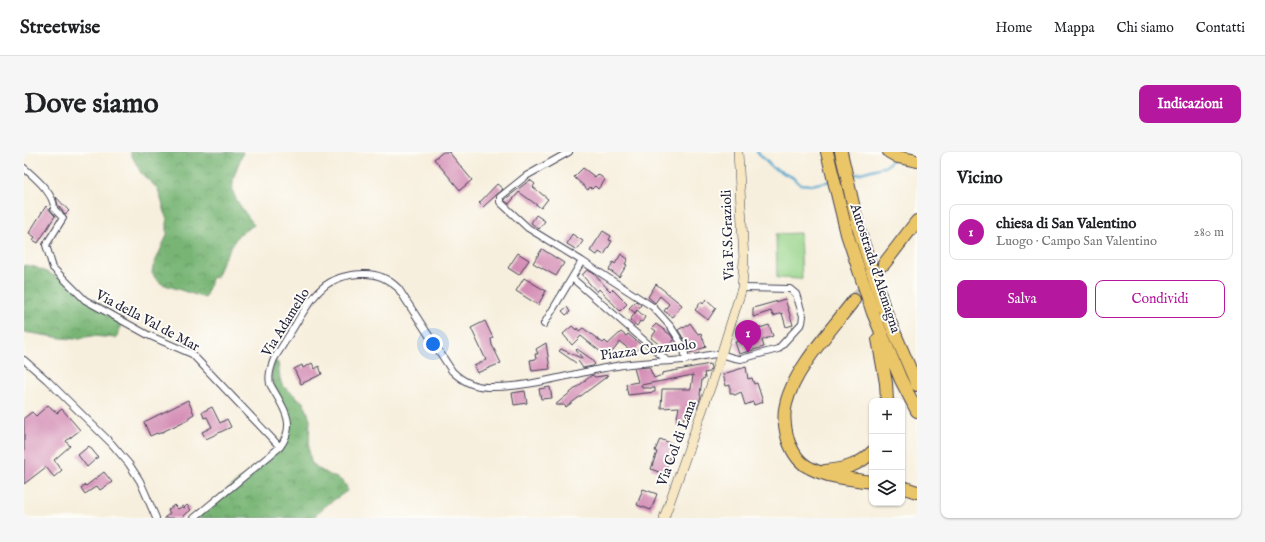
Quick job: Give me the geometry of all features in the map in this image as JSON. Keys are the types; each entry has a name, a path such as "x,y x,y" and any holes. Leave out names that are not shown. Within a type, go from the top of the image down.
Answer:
{"highway":[{"name":"Autostrada d'Alemagna","path":"827,152 847,234 873,313 901,380 917,411"},
{"name":"Autostrada d'Alemagna","path":"841,152 859,230 884,308 917,385"},
{"path":"889,152 898,157 917,161"},
{"path":"884,264 917,221"},
{"path":"854,300 803,367 790,392 786,404 786,433 797,458 809,468 838,477 869,482"},
{"path":"873,313 883,362 887,398"},
{"path":"820,472 843,469 860,462 869,454"},
{"path":"905,488 917,492"}],"main road":[{"name":"Via F.S.Grazioli","path":"721,355 742,288 744,271 738,157"},
{"name":"Via Col di Lana","path":"664,518 721,355"}],"street":[{"path":"569,152 526,176 500,197 499,200 502,205 528,228 654,307 671,327 683,346 686,360"},
{"name":"Via della Val de Mar","path":"24,168 45,189 54,205 54,209 63,218 46,245 53,268 85,300 148,335 192,354 280,447"},
{"path":"544,324 582,261"},
{"name":"Via Adamello","path":"194,518 280,447 288,435 288,425 285,413 270,384 269,378 271,367 274,359 315,294 327,284 345,277 356,274 367,274 384,277 391,280 398,288 452,371 457,376 472,384 488,387 521,384 579,374"},
{"path":"572,278 666,361"},
{"path":"721,355 741,360 775,350 781,347 804,320 796,294 790,289 742,288"},
{"name":"Piazza Cozzuolo","path":"579,374 618,365 686,360 721,355"},
{"path":"24,360 47,380 111,443 129,464 140,481 156,518"}],"green space":[{"path":"130,152 243,152 234,176 233,191 239,203 254,225 238,235 222,262 216,278 212,277 205,298 162,284 152,273 153,267 167,235 167,219 158,189 141,173"},
{"path":"800,233 802,279 777,278 776,234"},
{"path":"24,265 35,267 64,280 87,298 107,308 123,323 116,338 92,336 74,339 24,332"},
{"path":"274,360 278,363 282,385 304,403 310,419 309,450 311,462 322,471 342,481 347,487 347,491 325,506 315,516 309,518 192,518 276,450 290,424 274,389 271,378"}],"building":[{"path":"443,152 449,152 472,180 460,190 434,159"},
{"path":"583,168 595,177 598,174 605,180 598,189 595,186 592,189 590,187 588,190 574,177"},
{"path":"530,180 535,184 533,187 548,199 541,208 519,192 509,204 504,200"},
{"path":"497,184 503,189 483,207 479,203"},
{"path":"56,197 69,211 65,214 58,206"},
{"path":"46,206 55,216 38,243 33,240 35,237 29,233"},
{"path":"536,215 545,221 539,229 531,223"},
{"path":"603,231 611,236 609,240 612,241 604,255 599,252 597,255 590,251"},
{"path":"572,234 583,241 577,250 567,244"},
{"path":"542,249 564,263 556,276 533,263"},
{"path":"518,253 529,260 519,275 508,268"},
{"path":"621,254 628,259 625,264 627,265 619,277 609,270 613,262 615,264"},
{"path":"587,270 593,273 610,291 612,289 627,304 620,311 599,289 597,292 582,275"},
{"path":"524,278 546,291 538,305 516,291"},
{"path":"656,284 682,305 673,317 664,311 669,304 660,296 655,303 648,297"},
{"path":"706,299 716,308 708,320 695,310 701,302 703,304"},
{"path":"785,299 793,325 786,327 782,313 773,316 771,311 753,317 753,308"},
{"path":"636,301 641,305 635,313 629,308"},
{"path":"567,307 570,312 566,315 562,311"},
{"path":"637,310 645,317 637,326 630,320"},
{"path":"485,321 493,338 491,339 492,345 501,363 477,373 474,366 486,360 471,328"},
{"path":"690,323 698,334 701,333 706,347 689,353 687,344 678,330 683,327 684,328"},
{"path":"656,324 671,335 674,340 666,350 651,338 656,331 652,328"},
{"path":"769,325 773,336 762,340 764,347 739,354 735,342 752,338 750,331"},
{"path":"572,326 576,330 577,328 579,331 583,328 603,343 605,341 608,344 621,332 626,336 628,334 640,344 640,346 634,353 620,342 609,356 603,352 602,353 581,336 572,345 563,334"},
{"path":"546,343 550,369 532,371 530,360 536,359 535,354 538,354 536,349"},
{"path":"561,349 583,359 576,350 577,349 590,358 595,364 593,366 583,368 578,361 576,363 559,351"},
{"path":"312,363 315,369 319,366 322,374 301,384 294,369 302,365 303,368"},
{"path":"710,364 711,368 709,372 704,373 705,378 702,379 701,396 697,408 690,406 687,418 684,417 682,425 676,423 679,407 661,408 662,389 691,389 693,375 641,385 642,388 655,388 655,392 628,395 626,384 638,382 634,368 649,367 654,378 662,375 662,373"},
{"path":"746,367 748,379 752,378 754,384 757,383 763,402 754,405 753,402 745,405 741,392 735,395 730,393 730,385 726,386 723,374"},
{"path":"592,375 595,377 609,375 566,407 564,405 555,405"},
{"path":"550,387 552,398 541,399 539,389"},
{"path":"525,391 527,403 514,405 512,393"},
{"path":"188,400 194,414 189,417 189,419 158,434 157,433 150,436 144,422"},
{"path":"48,405 57,413 62,409 80,430 66,441 70,446 54,460 62,470 54,477 46,467 24,484 24,418 32,412 36,416"},
{"path":"212,407 220,423 227,419 231,427 206,439 202,432 212,427 207,417 204,418 202,412"},
{"path":"660,439 673,444 664,474 651,469 657,452 655,451"},
{"path":"89,446 98,457 87,467 78,455"},
{"path":"104,472 112,482 100,490 97,486 85,494 81,488 85,485 86,486"},
{"path":"643,489 657,494 651,510 637,505"},
{"path":"174,505 178,509 183,506 184,508 187,505 191,510 181,518 164,518 170,513 168,510"}],"waterway":[{"path":"757,152 773,168 792,177 800,184 811,185 831,181"},
{"path":"850,176 886,166 894,158"}],"tunnel":[{"path":"854,300 884,264"}],"place":[{"name":"chiesa di San Valentino","path":"748,353"}]}
